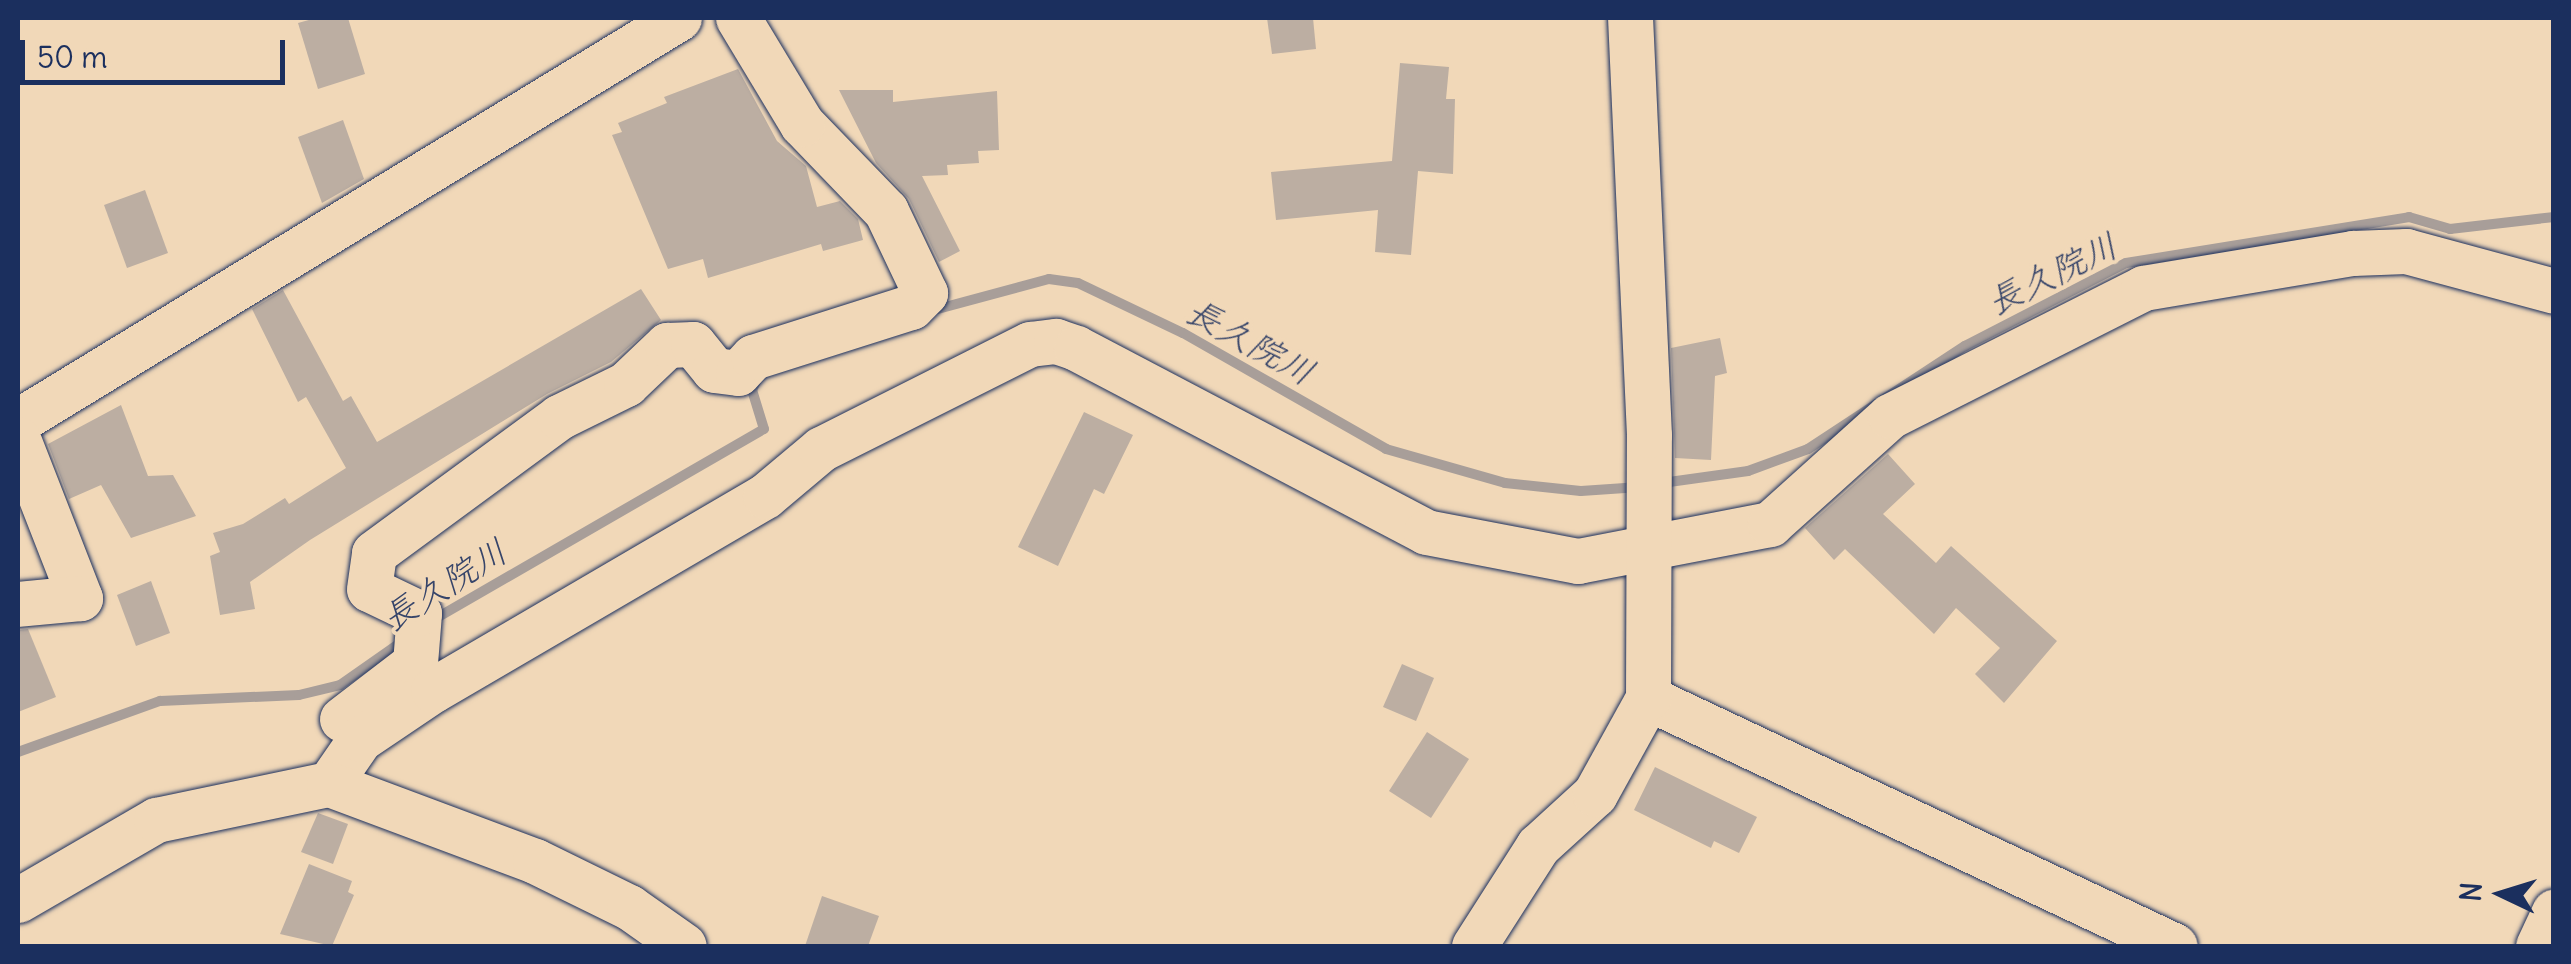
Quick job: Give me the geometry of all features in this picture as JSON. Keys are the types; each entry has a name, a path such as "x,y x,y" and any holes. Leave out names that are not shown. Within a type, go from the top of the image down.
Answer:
{"street":[{"path":"18,420 680,18"},
{"path":"334,772 342,715 415,663 420,613 369,589 374,553 559,417 626,384 667,345 693,344 714,370 738,372 753,358 911,307 925,293 886,212 802,124 738,18"},
{"path":"1474,946 1538,846 1594,794 1648,698 1648,435 1630,18"},
{"path":"18,900 156,820 334,772 360,738 434,690 765,496 821,449 1030,344 1056,341 1076,348 1426,532 1578,561 1648,552 1770,524 1890,416 2143,288 2352,253 2406,251 2554,291"},
{"path":"18,439 80,598 18,604"},
{"path":"1648,698 2175,946"},
{"path":"334,772 628,907 684,946"},
{"path":"2538,946 2554,912"}],"building":[{"path":"316,18 348,18 365,74 318,89 298,23"},
{"path":"1267,18 1313,18 1316,49 1272,54"},
{"path":"1400,63 1449,67 1446,99 1455,99 1453,174 1418,171 1411,255 1375,252 1378,210 1276,220 1271,172 1392,161"},
{"path":"738,69 777,141 806,166 817,207 840,201 858,219 863,240 823,251 821,244 708,278 703,259 668,269 612,135 622,132 618,123 667,103 664,97"},
{"path":"839,90 893,90 893,102 997,91 999,150 978,151 979,163 947,165 948,175 922,176 960,251 939,262 909,199 876,163"},
{"path":"343,120 364,179 322,203 298,137"},
{"path":"145,190 168,253 127,268 104,205"},
{"path":"641,289 661,320 611,362 547,394 310,540 250,582 255,609 220,615 210,556 220,552 213,533 243,524 285,498 289,504 346,468 306,397 298,402 252,309 283,290 343,401 351,396 377,442"},
{"path":"1720,338 1727,373 1715,376 1711,460 1675,458 1671,348"},
{"path":"121,405 148,476 173,475 196,516 131,538 101,485 69,499 48,444"},
{"path":"1084,412 1133,435 1104,494 1094,489 1058,566 1018,547"},
{"path":"1888,454 1915,484 1883,514 1936,563 1951,546 2057,641 2004,703 1975,674 2000,648 1956,608 1934,634 1845,549 1834,560 1805,528"},
{"path":"151,581 170,633 136,646 117,595"},
{"path":"28,629 56,697 18,712 18,630"},
{"path":"1402,664 1434,678 1416,721 1383,707"},
{"path":"1427,732 1469,759 1431,818 1389,791"},
{"path":"1655,767 1757,817 1739,853 1714,841 1711,848 1634,810"},
{"path":"318,813 348,824 333,864 301,852"},
{"path":"309,864 352,881 348,892 354,895 332,946 280,934"},
{"path":"822,896 879,916 868,946 805,946"}],"waterway":[{"name":"長久院川","path":"1662,483 1748,471 1808,449 1965,346 2126,263 2409,217 2450,229 2554,217"},
{"name":"長久院川","path":"934,310 1049,279 1078,283 1183,333 1386,449 1505,483 1581,491 1640,487"},
{"name":"長久院川","path":"433,620 764,429 752,390 758,377"},
{"name":"長久院川","path":"18,752 160,701 299,695 340,685 403,641"}]}
